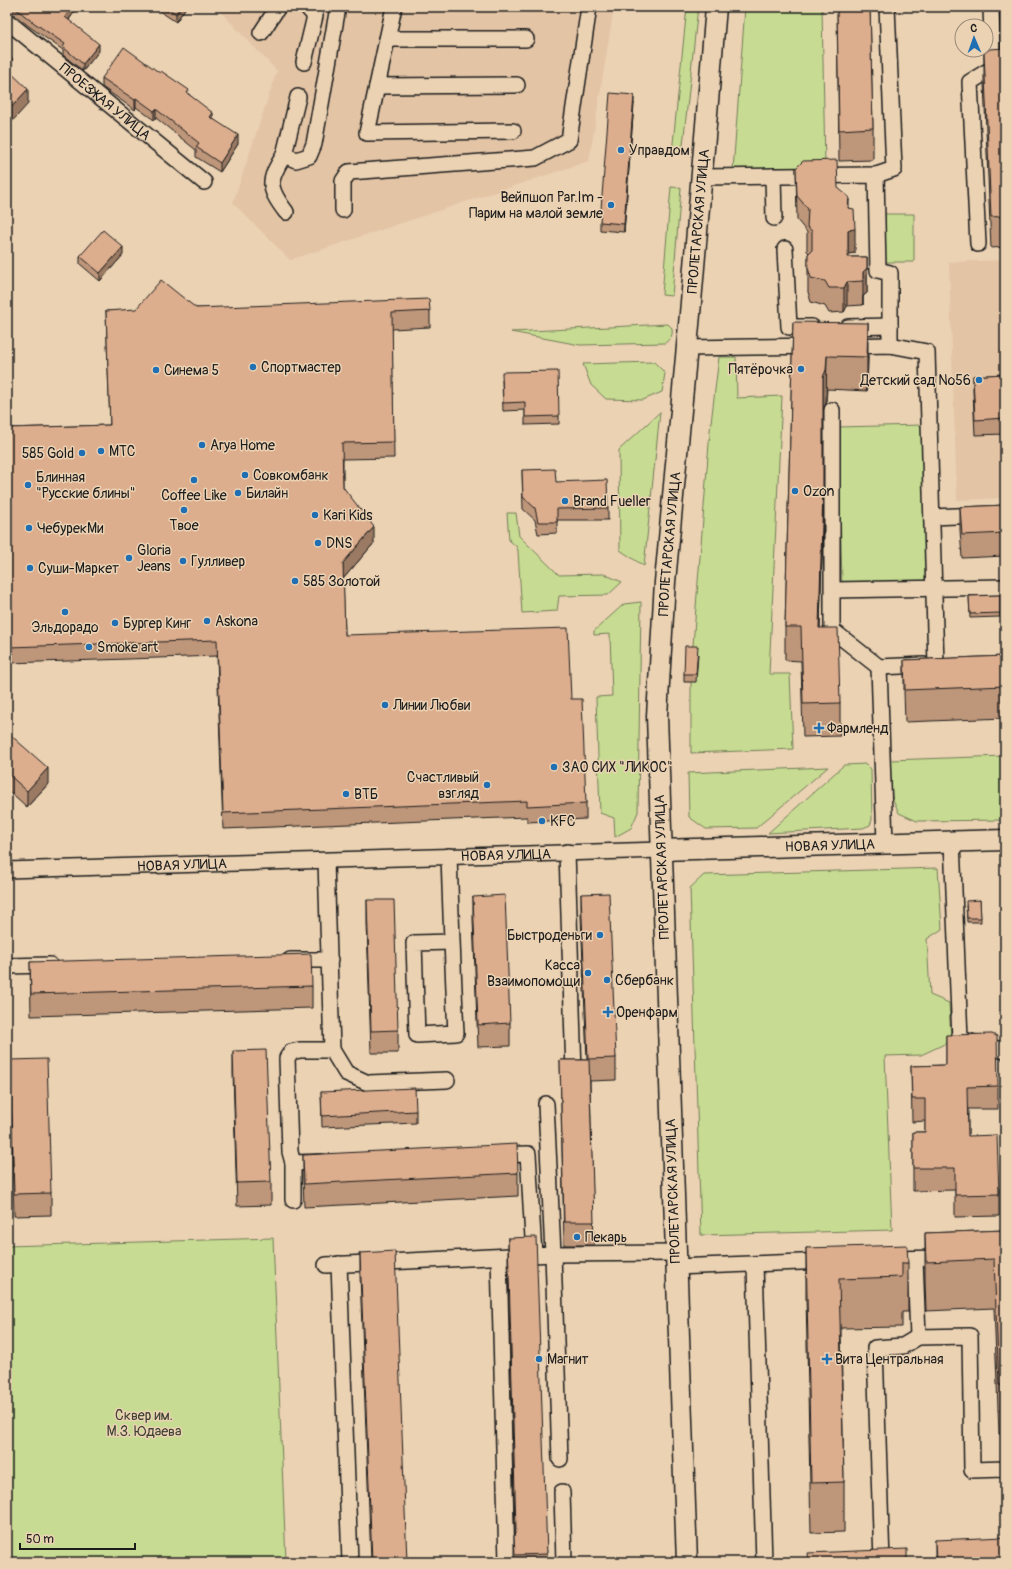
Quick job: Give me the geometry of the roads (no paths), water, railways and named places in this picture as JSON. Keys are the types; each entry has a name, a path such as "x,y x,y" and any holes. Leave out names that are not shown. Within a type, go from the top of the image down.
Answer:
{"main road":[{"name":"ПРОЛЕТАРСКАЯ УЛИЦА","path":"687,1562 675,1260 657,708 665,582 687,348 716,7"},
{"name":"НОВАЯ УЛИЦА","path":"661,850 1005,840"}],"street":[{"path":"261,33 278,7"},
{"path":"304,62 315,16 307,7"},
{"path":"284,155 296,160 309,156 314,144 338,7"},
{"path":"394,7 367,133 513,130"},
{"path":"343,210 343,181 349,172 535,158 569,140 589,7"},
{"path":"702,177 876,175 894,169 887,7"},
{"path":"978,244 970,82 993,68 991,7"},
{"name":"ПРОЕЗЖАЯ УЛИЦА","path":"7,21 204,182"},
{"path":"387,39 526,38"},
{"path":"377,86 517,85"},
{"path":"286,212 275,197 271,186 271,178 284,155 298,97"},
{"path":"876,175 878,270 890,273 890,345"},
{"path":"773,176 774,218"},
{"path":"784,249 790,327 890,326"},
{"path":"687,348 890,345 927,352 936,665"},
{"path":"832,410 832,630 879,667 952,664"},
{"path":"932,517 1005,514"},
{"path":"833,590 1005,587"},
{"path":"879,667 885,843"},
{"path":"952,842 960,1039 1005,1051"},
{"name":"НОВАЯ УЛИЦА","path":"7,870 661,850"},
{"path":"566,852 574,1073"},
{"path":"449,856 456,1034 417,1035 414,943 452,942"},
{"path":"326,861 332,1050 346,1073 368,1083 447,1080"},
{"path":"275,961 330,960"},
{"path":"7,966 62,965"},
{"path":"293,1200 287,1058 291,1052 300,1050 332,1050"},
{"path":"546,1104 560,1459"},
{"path":"484,1156 528,1154 534,1255"},
{"path":"292,1163 339,1161"},
{"path":"350,1562 332,1264 553,1254 755,1264 844,1261"},
{"path":"499,1256 507,1562"},
{"path":"876,1260 960,1257"},
{"path":"915,1259 918,1338"},
{"path":"755,1264 764,1562"},
{"path":"882,1562 875,1348 903,1346 918,1338 970,1336 972,1470 1005,1469"},
{"path":"562,1492 564,1562"}],"place":[{"name":"Управдом","path":"621,150"},
{"name":"Вейпшоп Par.Im - Парим на малой земле","path":"611,205"},
{"name":"Спортмастер","path":"253,367"},
{"name":"Пятёрочка","path":"801,369"},
{"name":"Синема 5","path":"156,370"},
{"name":"Детский сад №56","path":"979,380"},
{"name":"Arya Home","path":"202,445"},
{"name":"МТС","path":"101,451"},
{"name":"585 Gold","path":"82,453"},
{"name":"Совкомбанк","path":"245,475"},
{"name":"Coffee Like","path":"194,480"},
{"name":"Блинная \"Русские блины\"","path":"28,485"},
{"name":"Ozon","path":"795,491"},
{"name":"Билайн","path":"238,493"},
{"name":"Brand Fueller","path":"565,501"},
{"name":"Твое","path":"184,510"},
{"name":"Kari Kids","path":"315,515"},
{"name":"ЧебурекМи","path":"29,528"},
{"name":"DNS","path":"318,543"},
{"name":"Gloria Jeans","path":"129,558"},
{"name":"Гулливер","path":"183,561"},
{"name":"Суши-Маркет","path":"30,568"},
{"name":"585 Золотой","path":"295,581"},
{"name":"Эльдорадо","path":"65,612"},
{"name":"Askona","path":"207,621"},
{"name":"Бургер Кинг","path":"115,623"},
{"name":"Smoke art","path":"89,647"},
{"name":"Линии Любви","path":"385,705"},
{"name":"Фармленд","path":"819,728"},
{"name":"ЗАО СИХ \"ЛИКОС\"","path":"554,767"},
{"name":"Счастливый взгляд","path":"487,785"},
{"name":"ВТБ","path":"346,794"},
{"name":"KFC","path":"542,821"},
{"name":"Быстроденьги","path":"600,935"},
{"name":"Касса Взаимопомощи","path":"588,973"},
{"name":"Сбербанк","path":"607,980"},
{"name":"Оренфарм","path":"608,1012"},
{"name":"Пекарь","path":"577,1237"},
{"name":"Магнит","path":"539,1359"},
{"name":"Вита Центральная","path":"827,1359"}],"park label":[{"name":"Сквер им. М.З. Юдаева","path":"144,1424"}]}
